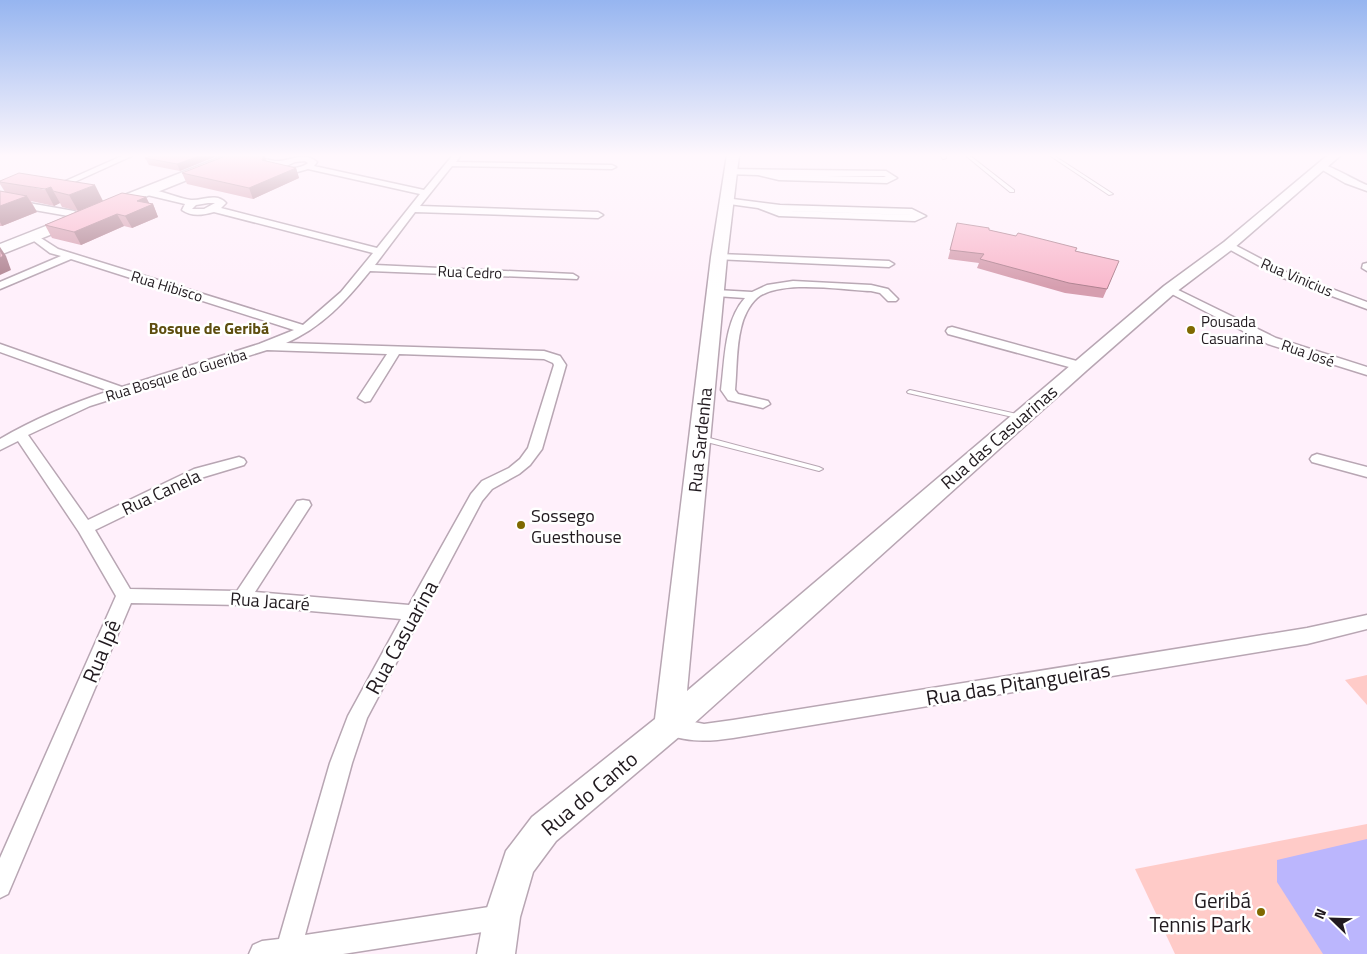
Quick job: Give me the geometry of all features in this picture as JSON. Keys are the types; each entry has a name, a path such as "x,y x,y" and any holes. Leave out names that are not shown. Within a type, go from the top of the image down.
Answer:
{"main road":[{"path":"0,243 113,200"},
{"path":"0,250 127,200"}],"street":[{"path":"178,200 193,203 187,207 187,210 198,212 213,209 380,252"},
{"name":"Rua Bosque do Gueriba","path":"0,445 19,432 62,412 120,391 194,371 267,346 304,329 326,314 380,252 420,200"},
{"name":"Rua das Casuarinas","path":"669,726 1080,366 1170,289 1228,245 1282,200"},
{"path":"0,201 74,214"},
{"path":"725,202 759,205 792,208 912,212 921,216 915,218 793,214 779,213 759,205"},
{"name":"Rua Sardenha","path":"669,726 725,202"},
{"path":"412,209 598,215"},
{"name":"Rua Hibisco","path":"33,236 48,248 70,256 304,329"},
{"name":"Rua Vinicius","path":"1228,245 1282,274 1367,306"},
{"path":"0,286 70,256"},
{"path":"719,257 890,264"},
{"name":"Rua Cedro","path":"366,268 573,277"},
{"path":"716,293 754,295 781,285 803,285 871,288 884,291 892,299"},
{"name":"Rua José","path":"1170,289 1272,341 1367,371"},
{"path":"754,295 744,306 735,328 728,390 733,397 763,404"},
{"path":"952,331 1080,366"},
{"path":"267,346 396,349"},
{"path":"0,348 120,391"},
{"path":"365,398 396,349"},
{"name":"Rua Casuarina","path":"289,949 341,763 358,716 476,498 487,485 514,471 525,462 534,449 560,365 558,360 544,355 396,349"},
{"path":"19,432 85,528 125,596"},
{"path":"1317,459 1367,472"},
{"name":"Rua Canela","path":"85,528 199,473 239,462"},
{"path":"242,598 303,505"},
{"name":"Rua Jacaré","path":"125,596 242,598 414,613"},
{"name":"Rua Ipê","path":"0,886 125,596"},
{"name":"Rua das Pitangueiras","path":"669,726 704,733 733,729 1307,636 1367,622"},
{"name":"Rua do Canto","path":"496,954 502,917 518,863 544,829 669,726"},
{"path":"262,954 502,917"}],"lane":[{"path":"910,392 1021,417"},
{"path":"700,437 819,469"}],"shaded area":[{"path":"1367,675 1367,705 1345,680"},
{"name":"Geribá Tennis Park","path":"1367,824 1367,954 1175,954 1135,869"},
{"path":"1367,839 1367,954 1323,954 1277,882 1277,860"}],"building":[{"path":"0,200 17,200 0,206"},
{"path":"106,200 140,200 137,201 153,204 125,216 117,214 74,232 45,225"},
{"path":"957,223 989,228 989,230 1016,236 1018,233 1077,248 1075,251 1119,261 1107,289 1069,283 980,259 984,254 950,250"}],"place":[{"name":"Pousada Casuarina","path":"1191,330"},
{"name":"Sossego Guesthouse","path":"521,525"},
{"name":"Geribá Tennis Park","path":"1261,912"}],"district":[{"name":"Bosque de Geribá","path":"209,328"}]}
